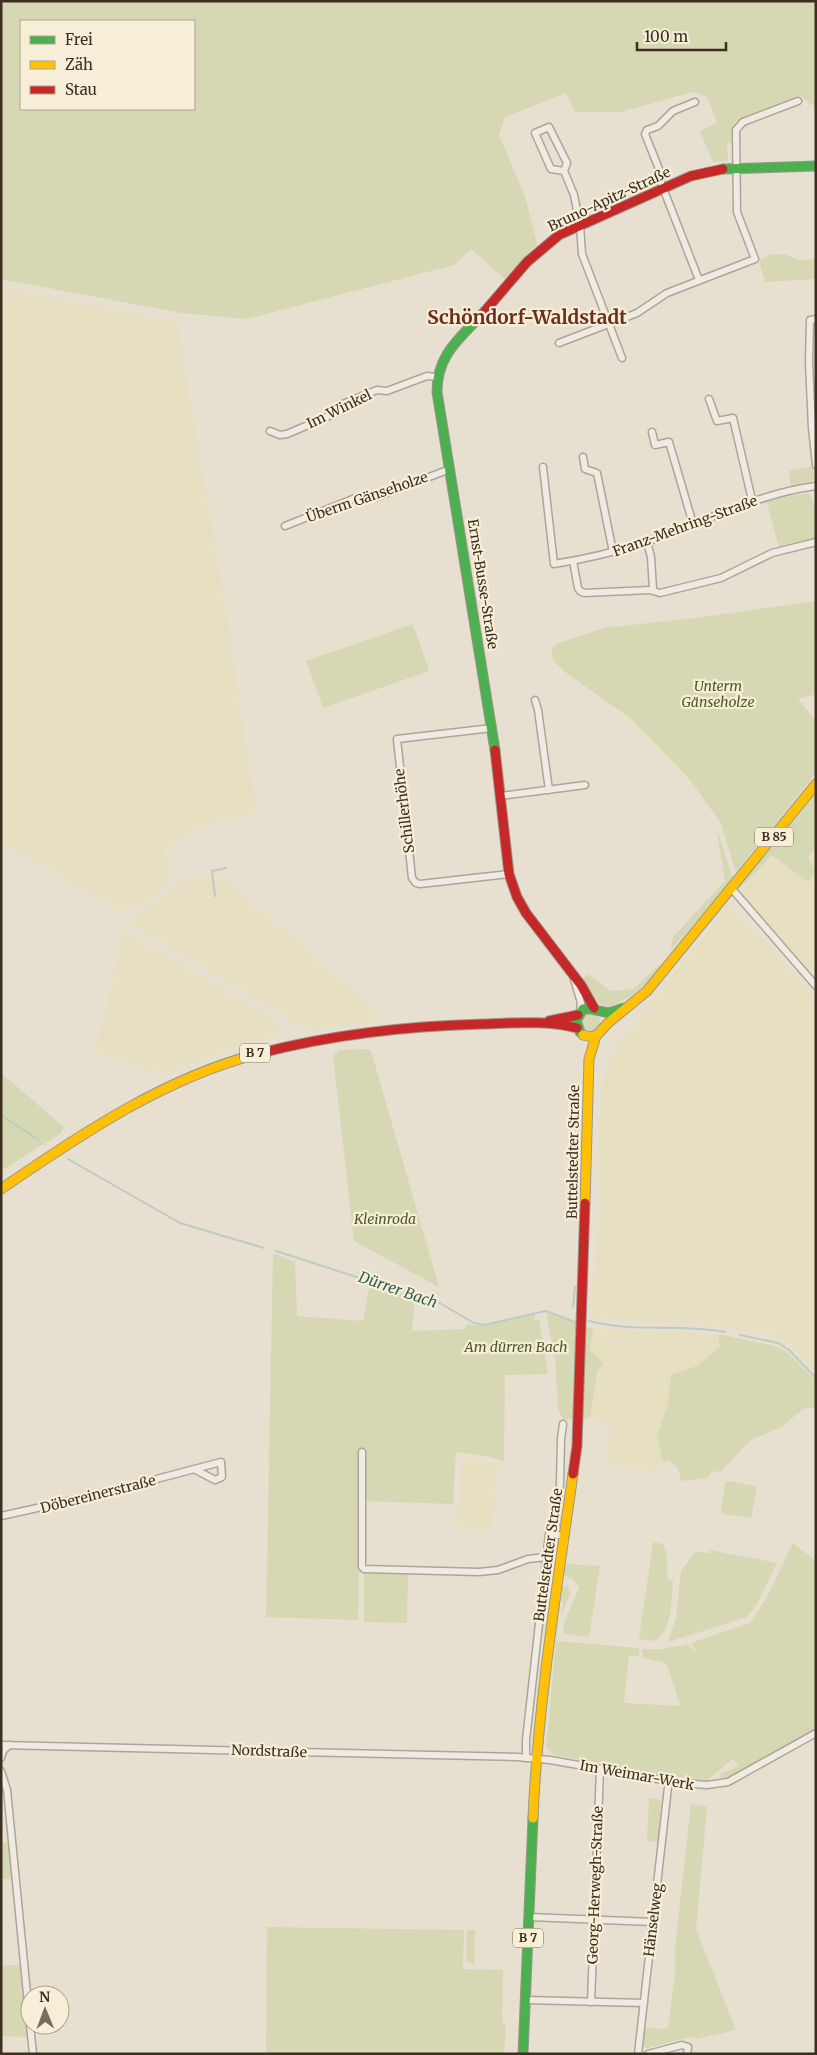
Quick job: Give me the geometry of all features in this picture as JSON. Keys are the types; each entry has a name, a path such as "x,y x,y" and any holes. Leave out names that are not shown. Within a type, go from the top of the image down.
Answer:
{"main road":[{"name":"Bruno-Apitz-Straße","path":"437,377 439,368 449,352 521,268 550,241 580,225 663,188 708,171 735,168 816,166"},
{"name":"Ernst-Busse-Straße","path":"437,377 437,392 492,728 510,874 517,897 526,913 598,1010"},
{"name":"B 85","path":"604,1027 648,991 816,784"},
{"name":"B 85","path":"598,1010 609,1012 631,1006"},
{"path":"587,1008 598,1010 605,1020 604,1027 596,1036 580,1032 576,1021 579,1013 587,1008"},
{"name":"B 7","path":"1,1189 96,1125 135,1103 172,1085 243,1057 308,1040 364,1031 460,1025 541,1023 579,1013"},
{"name":"B 7","path":"541,1023 580,1032 589,1059"},
{"name":"B 7","path":"589,1059 596,1036"},
{"name":"Buttelstedter Straße","path":"523,2054 536,1758 550,1635 574,1474 579,1415 589,1059"}],"street":[{"path":"559,342 643,310 667,292 755,259 737,212 736,130 738,126 798,101"},
{"path":"695,102 673,111 658,126 647,130 645,134 659,169 659,177 663,188 699,280"},
{"path":"564,171 551,169 535,133 549,127 567,163 564,171 574,195 580,225 582,254 622,358"},
{"path":"813,320 808,343 812,375 816,465"},
{"name":"Im Winkel","path":"270,431 280,435 287,434 343,410 343,404 377,390 387,391 427,376 437,377"},
{"path":"709,398 717,421 733,418 752,500"},
{"path":"652,432 655,445 669,442 694,524"},
{"path":"583,457 585,469 597,473 613,552"},
{"name":"Franz-Mehring-Straße","path":"543,466 554,564 613,552 647,542 752,500 816,486"},
{"name":"Überm Gänseholze","path":"285,526 358,497 377,497 450,469"},
{"path":"647,542 651,557 653,590"},
{"path":"573,561 578,588 584,593 653,590 660,593 697,585 733,573 772,554 816,542"},
{"path":"535,700 549,790"},
{"name":"Schillerhöhe","path":"492,728 397,739 412,878 416,883 420,884 510,874"},
{"path":"500,796 585,785"},
{"path":"732,889 816,986"},
{"name":"Ernst-Busse-Straße","path":"574,978 581,1004 579,1013"},
{"name":"Buttelstedter Straße","path":"546,1557 550,1534 554,1535 560,1484 563,1424"},
{"path":"362,1452 362,1567 364,1569 479,1572 498,1570 528,1559 546,1557 527,1731 526,1758"},
{"name":"Döbereinerstraße","path":"1,1516 96,1495 194,1469 221,1462 223,1472 218,1479 213,1479 194,1469"},
{"path":"554,1535 565,1536"},
{"name":"Im Weimar-Werk","path":"536,1758 691,1785 713,1784 728,1782 741,1776 816,1733"},
{"path":"1,1758 5,1745"},
{"name":"Nordstraße","path":"5,1745 536,1758"},
{"path":"1,1764 7,1790 26,1985"},
{"name":"Georg-Herwegh-Straße","path":"591,2002 600,1768"},
{"name":"Hänselweg","path":"638,2054 668,1787"},
{"path":"529,1916 653,1922"},
{"path":"526,2000 644,2003"},
{"path":"31,2035 33,2054"},
{"path":"648,2054 682,2045 688,2047 687,2054"}],"shaded area":[{"path":"1,287 177,322 227,617 256,811 186,833 166,848 165,854 170,873 169,882 139,906 123,912 1,843"},
{"path":"816,847 816,963 809,975 763,922 739,889 772,855 815,871 808,857"},
{"path":"216,872 386,1020 307,1030 129,923 165,893 190,877"},
{"path":"728,906 773,949 816,1001 816,1372 795,1349 773,1336 753,1331 694,1323 595,1319 592,1312 600,1190 598,1176 599,1121 605,1068 617,1045 635,1025 644,1010"},
{"path":"124,930 281,1023 273,1038 227,1049 164,1074 95,1054"},
{"path":"593,1328 718,1334 720,1347 697,1366 671,1375 668,1403 657,1438 663,1462 653,1471 645,1472 606,1463 611,1429 609,1424 590,1418 597,1371 603,1365 590,1350"},
{"path":"466,1458 492,1462 499,1466 491,1528 489,1530 459,1528 456,1526 462,1461"}],"green space":[{"path":"1,1 816,1 816,108 801,96 734,123 732,143 727,143 728,161 713,162 700,131 717,123 707,97 693,92 620,112 575,112 566,93 505,117 499,135 525,196 537,244 505,279 471,249 454,265 246,319 181,313 1,279"},
{"path":"779,254 798,260 816,259 816,279 765,282 759,261 769,255"},
{"path":"813,466 814,479 809,484 791,488 789,470"},
{"path":"809,493 816,509 816,538 779,547 766,500"},
{"name":"Unterm Gänseholze","path":"816,601 816,694 798,699 816,721 816,773 736,872 721,823 686,775 630,718 565,672 553,660 553,647 559,643 604,628 695,618"},
{"path":"413,624 429,671 323,708 306,661"},
{"path":"816,791 816,847 808,857 815,871 808,882 772,855 739,889 738,886"},
{"path":"716,826 733,879 671,950 673,937 725,881"},
{"path":"661,963 659,968 643,986 627,998 608,1007 599,1003 589,990 587,991 582,982 584,977 589,974 611,991 634,989"},
{"path":"590,1012 597,1015 600,1022 597,1029 590,1032 583,1029 580,1022 583,1015"},
{"name":"Kleinroda","path":"367,1049 371,1051 439,1287 354,1241 333,1056 339,1050"},
{"path":"1,1073 64,1127 61,1133 1,1171"},
{"name":"Am dürren Bach","path":"273,1253 295,1262 297,1316 363,1321 370,1284 415,1296 412,1331 465,1329 466,1324 484,1326 530,1315 535,1315 535,1320 539,1320 548,1374 505,1375 504,1461 456,1452 453,1504 360,1501 358,1620 266,1617"},
{"path":"546,1313 577,1323 574,1419 563,1419 558,1409 555,1359"},
{"path":"585,1327 593,1328 590,1350 603,1362 603,1365 597,1371 590,1418 582,1419"},
{"path":"718,1334 776,1346 787,1352 816,1381 816,1408 806,1407 781,1427 751,1440 720,1472 712,1471 707,1478 681,1481 678,1468 669,1461 663,1462 657,1438 668,1403 671,1375 697,1366 720,1347"},
{"path":"728,1481 757,1488 751,1518 723,1514 721,1511 725,1483"},
{"path":"653,1542 663,1544 667,1555 667,1579 673,1580 668,1622 661,1636 655,1641 639,1639"},
{"path":"793,1543 816,1561 816,1730 731,1776 721,1779 720,1774 739,1766 733,1759 706,1781 684,1779 554,1755 546,1747 556,1641 639,1648 639,1656 629,1655 624,1703 681,1706 666,1663 643,1658 642,1649 663,1649 688,1644 694,1651 696,1650 691,1643 750,1623 766,1599"},
{"path":"710,1550 777,1563 757,1604 747,1617 668,1642 676,1618 681,1571 695,1552 710,1553"},
{"path":"564,1564 600,1566 589,1637 563,1632 564,1623 579,1588 573,1579 563,1575"},
{"path":"364,1573 408,1574 407,1623 364,1622"},
{"path":"568,1585 570,1594 561,1616 563,1602 561,1601 562,1587"},
{"path":"649,1798 661,1800 659,1842 647,1841"},
{"path":"691,1804 707,1807 696,1929 736,2030 696,2039 695,2036 647,2048 643,2045 645,2028 668,2029"},
{"path":"1,1842 8,1842 12,1879 1,1879"},
{"path":"267,1927 464,1930 463,1969 503,1970 502,2023 506,2023 504,2054 266,2054"},
{"path":"467,1930 475,1930 474,1965 466,1961"},
{"path":"1,1965 20,1965 22,1985 20,1985 20,2035 27,2035 27,2037 1,2036"}],"waterway":[{"path":"215,896 212,871 226,868"},
{"name":"Dürrer Bach","path":"1,1115 39,1140"},
{"name":"Dürrer Bach","path":"68,1159 180,1223 264,1248"},
{"name":"Dürrer Bach","path":"276,1251 366,1280 431,1298 474,1323 484,1325 546,1311 575,1322"},
{"path":"573,1307 575,1287"},
{"name":"Dürrer Bach","path":"589,1321 623,1327 691,1328 725,1332"},
{"name":"Dürrer Bach","path":"740,1335 778,1343 789,1350 816,1378"}],"traffic: fast":[{"path":"723,169 816,166"},
{"path":"485,311 459,338 446,356 438,378 437,392 495,750"},
{"path":"580,1032 576,1021 583,1009 609,1013 624,1008"},
{"path":"523,2054 533,1818"}],"traffic: slow":[{"path":"583,1035 592,1037 598,1034 608,1023 647,991 816,784"},
{"path":"585,1203 589,1059 596,1036"},
{"path":"1,1189 125,1109 191,1077 226,1063 261,1053"},
{"path":"533,1818 539,1732 573,1474"}],"traffic: jam":[{"path":"485,311 527,262 559,235 691,176 723,169"},
{"path":"495,750 509,874 517,897 526,913 581,985 594,1008"},
{"path":"549,1021 578,1015"},
{"path":"261,1053 343,1036 399,1029 530,1023 565,1025 577,1028"},
{"path":"573,1474 577,1446 585,1203"}],"district":[{"name":"Schöndorf-Waldstadt","path":"527,317"}]}
